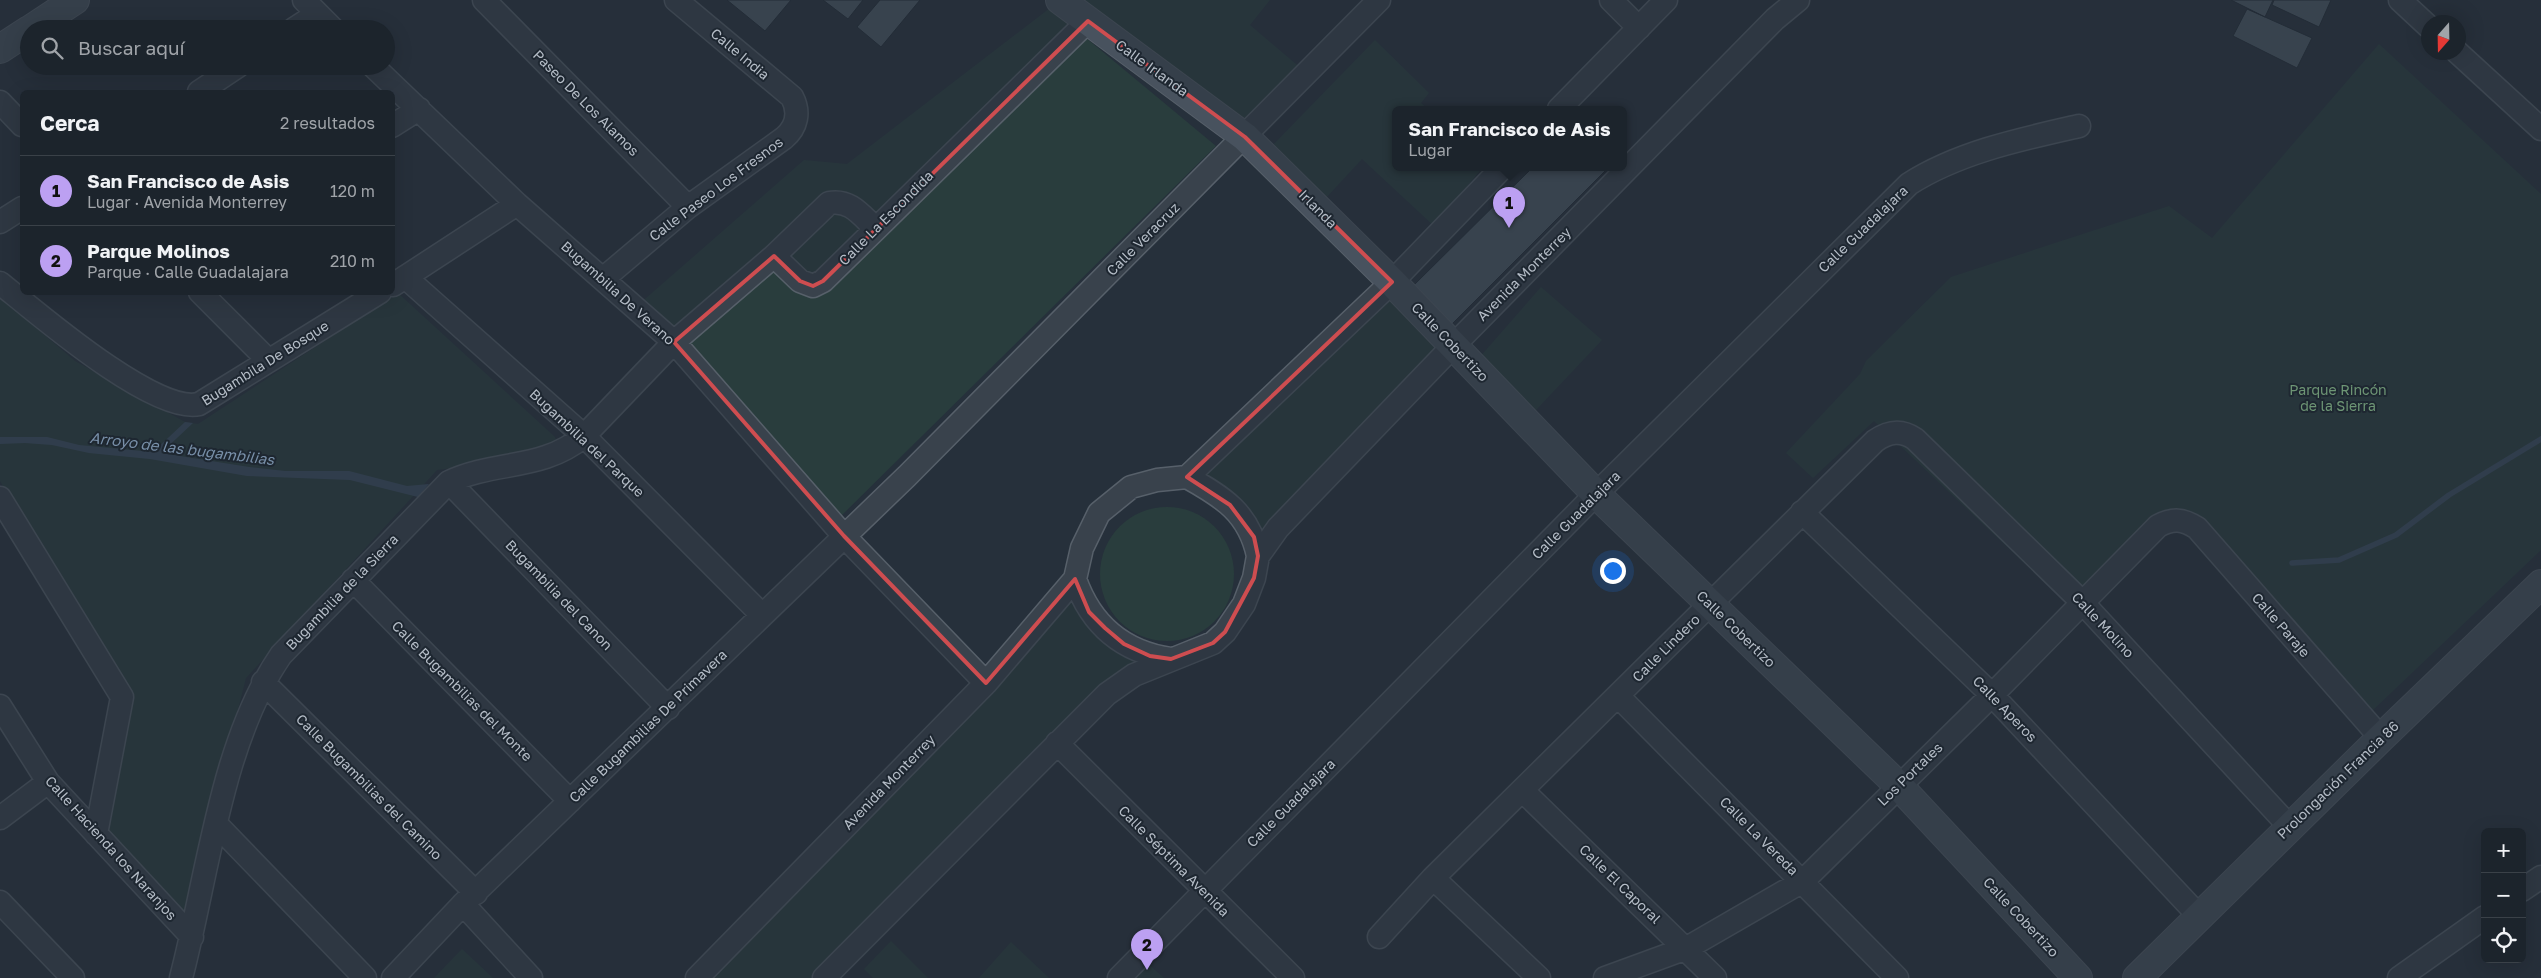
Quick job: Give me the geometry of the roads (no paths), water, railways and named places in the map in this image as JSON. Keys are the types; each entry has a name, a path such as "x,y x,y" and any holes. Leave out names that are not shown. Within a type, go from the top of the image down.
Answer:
{"street":[{"path":"45,20 75,0"},
{"name":"Paseo De Los Alamos","path":"484,0 688,207"},
{"name":"Calle India","path":"676,0 792,97 798,114"},
{"name":"Calle Irlanda","path":"1060,0 1245,137"},
{"name":"Calle Veracruz","path":"907,476 1379,0"},
{"path":"1611,0 1639,28"},
{"path":"1562,106 1666,0"},
{"name":"Avenida Monterrey","path":"1627,169 1775,19 1798,0"},
{"path":"2400,0 2421,20"},
{"path":"301,20 311,7 325,20"},
{"name":"Calle La Escondida","path":"774,256 800,281 813,286 823,281 1088,20"},
{"path":"0,49 20,36"},
{"path":"2466,60 2541,129"},
{"path":"202,90 224,75"},
{"name":"Bugambilia De Verano","path":"383,75 517,204 604,278 674,342 844,536"},
{"path":"0,102 20,122"},
{"path":"395,124 419,109"},
{"name":"Calle Paseo Los Fresnos","path":"604,278 688,207 784,138 793,127 798,114"},
{"name":"Calle Guadalajara","path":"1120,978 1596,494 1910,184 1928,172 1954,161 2041,135 2079,126"},
{"name":"Irlanda","path":"1245,137 1392,282"},
{"path":"1187,477 1392,282 1500,171"},
{"name":"Avenida Monterrey","path":"1258,556 1298,506 1625,171"},
{"path":"674,342 774,256 829,203 839,201 851,205 875,228"},
{"path":"399,281 517,204"},
{"path":"0,222 20,209"},
{"name":"Bugambilia del Parque","path":"399,281 584,436 762,614"},
{"name":"Calle Cobertizo","path":"1392,282 1596,494 1898,785 2078,978"},
{"name":"Bugambila De Bosque","path":"0,283 108,368 180,404 199,404 375,295"},
{"path":"203,295 268,360"},
{"name":"Bugambilia de la Sierra","path":"181,978 192,937 216,825 239,740 263,682 281,655 449,482 465,475 556,455 568,449 584,436 674,342"},
{"name":"Calle Lindero","path":"1379,937 1433,878 1875,441 1886,433 1906,433"},
{"name":"Calle Molino","path":"1906,433 1915,439 2082,602 2290,828"},
{"name":"Calle Bugambilias De Primavera","path":"392,978 470,898 907,476"},
{"name":"Avenida Monterrey","path":"697,978 986,683 1075,579 1082,548 1089,530 1099,513 1106,506 1131,487 1157,480 1187,477 1212,491 1244,520 1254,536 1258,556 1254,578 1234,622 1213,643 1134,675 1107,694 824,978"},
{"name":"Bugambilia del Canon","path":"449,482 668,708"},
{"path":"0,498 122,697 96,834"},
{"name":"Calle Aperos","path":"1802,512 1992,695 2199,916"},
{"name":"Los Portales","path":"1605,978 1687,948 1803,880 1992,695 2158,526 2168,521 2177,520"},
{"name":"Calle Paraje","path":"2177,520 2188,522 2197,528 2381,738"},
{"path":"844,536 986,683"},
{"path":"1075,579 1089,612 1105,628 1124,644 1150,656 1171,660"},
{"name":"Calle Bugambilias del Monte","path":"353,580 570,801"},
{"name":"Prolongación Francia 86","path":"2137,978 2541,584"},
{"name":"Calle Bugambilias del Camino","path":"263,682 470,898 531,978"},
{"name":"Calle La Vereda","path":"1618,696 1803,880 1897,978"},
{"name":"Calle Hacienda los Naranjos","path":"0,706 48,782 192,937"},
{"name":"Calle Séptima Avenida","path":"1057,743 1293,978"},
{"path":"0,818 48,782"},
{"name":"Calle El Caporal","path":"1523,791 1687,948 1715,978"},
{"path":"216,825 365,978"},
{"path":"2526,887 2541,877"},
{"path":"1433,878 1539,978"},
{"path":"0,902 73,978"},
{"path":"2403,977 2484,918"}],"water":[{"path":"185,422 193,423 161,453 285,471 349,471 407,486 429,484 418,497 350,480 247,476 150,459 89,453 52,445 0,444 0,437 47,437 79,445 153,452"}],"waterway":[{"path":"2292,563 2339,560 2396,535 2449,495 2541,439"}],"place":[{"name":"San Francisco de Asis","path":"1509,228"},
{"name":"Parque Molinos","path":"1147,970"}],"park label":[{"name":"Parque Rincón de la Sierra","path":"2338,398"}],"water label":[{"name":"Arroyo de las bugambilias","path":"182,449"}]}
